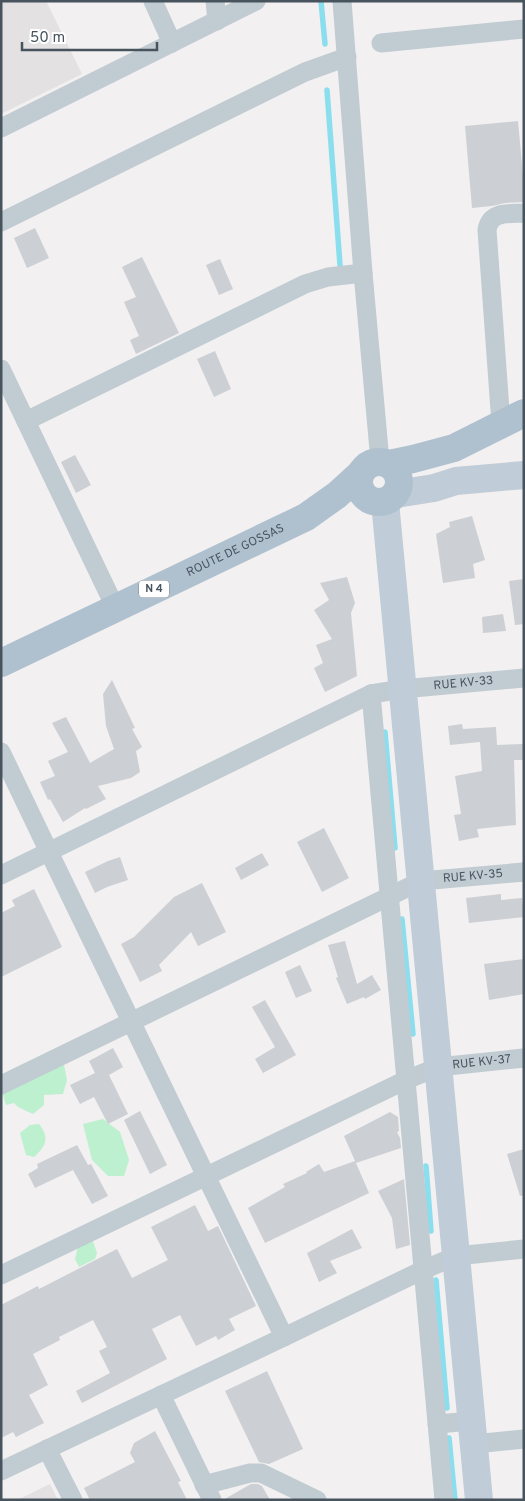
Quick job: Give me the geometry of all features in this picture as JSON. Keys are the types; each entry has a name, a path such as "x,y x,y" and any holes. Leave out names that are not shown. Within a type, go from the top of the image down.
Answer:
{"main road":[{"name":"N 4","path":"383,484 413,459 454,448 513,419"},
{"name":"N 4","path":"383,484 424,473 454,448"},
{"name":"ROUTE DE GOSSAS","path":"1,662 306,516 343,490 383,484"}],"street":[{"path":"152,1 172,43"},
{"path":"215,1 217,21"},
{"path":"1,128 256,1"},
{"path":"342,1 363,273 479,1500"},
{"path":"381,43 524,29"},
{"path":"1,222 305,72 347,57"},
{"path":"513,419 487,230 488,223 500,215 524,213"},
{"path":"26,420 305,284 328,277 363,273"},
{"path":"1,369 116,607"},
{"path":"424,473 456,482"},
{"path":"383,484 434,488 456,482 524,475"},
{"name":"RUE KV-33","path":"1,875 371,694 402,689 524,678"},
{"path":"371,694 444,1500"},
{"path":"1,752 284,1337"},
{"name":"RUE KV-35","path":"420,881 524,872"},
{"path":"1,1085 420,881"},
{"name":"RUE KV-37","path":"1,1275 438,1066 524,1058"},
{"path":"1,1471 423,1270 456,1256 524,1249"},
{"path":"161,1395 208,1492 250,1472 256,1472 262,1473 317,1500"},
{"path":"437,1424 473,1432 524,1439"},
{"path":"47,1450 73,1500"}],"shaded area":[{"path":"1,1 46,1 82,74 1,114"},
{"path":"50,1484 58,1500 17,1500"}],"green space":[{"path":"63,1060 67,1080 63,1094 44,1095 44,1105 33,1114 14,1103 6,1105 2,1091"},
{"path":"103,1119 120,1132 129,1160 124,1176 108,1176 92,1160 83,1124"},
{"path":"39,1124 45,1134 44,1145 34,1157 26,1155 20,1133 30,1125"},
{"path":"93,1241 97,1253 95,1259 79,1267 75,1259 78,1246"}],"building":[{"path":"518,121 524,202 472,208 465,126"},
{"path":"35,228 49,258 27,268 14,238"},
{"path":"142,257 179,333 136,354 130,340 139,336 124,302 136,297 122,267"},
{"path":"220,259 233,289 219,295 206,265"},
{"path":"215,351 231,389 214,397 197,359"},
{"path":"75,455 91,485 76,493 61,462"},
{"path":"472,516 485,560 473,564 475,578 443,583 436,534 450,527 449,522"},
{"path":"347,577 355,603 351,613 357,676 325,692 314,668 323,663 316,645 332,639 314,610 329,600 320,583"},
{"path":"524,579 524,624 515,625 509,581"},
{"path":"503,614 506,631 483,633 482,617"},
{"path":"112,680 135,728 132,729 142,747 136,751 140,772 131,778 98,786 106,799 85,808 63,822 50,799 48,800 40,782 55,776 48,761 68,752 52,723 66,717 90,763 114,749 106,726 103,694"},
{"path":"462,724 463,729 496,727 497,745 524,744 524,760 514,760 516,825 477,829 479,837 459,841 454,815 461,814 455,776 482,771 480,742 450,745 448,726"},
{"path":"324,828 349,878 322,892 297,842"},
{"path":"262,853 269,865 241,880 235,868"},
{"path":"120,857 128,880 95,893 85,872"},
{"path":"202,883 226,932 198,946 191,932 159,965 162,971 140,982 121,944 134,937 174,897"},
{"path":"34,889 62,947 1,977 1,913 15,906 12,900"},
{"path":"501,894 501,900 522,898 524,917 469,923 466,898"},
{"path":"345,941 357,984 372,975 381,990 365,999 364,997 347,1004 336,978 338,977 328,945"},
{"path":"524,959 524,994 489,1000 484,964"},
{"path":"300,965 312,991 296,998 285,972"},
{"path":"265,1000 296,1055 263,1073 255,1059 275,1047 252,1007"},
{"path":"113,1048 123,1067 109,1075 128,1114 108,1124 94,1097 80,1104 70,1085 95,1073 89,1061"},
{"path":"140,1111 167,1165 150,1174 124,1120"},
{"path":"390,1112 398,1117 399,1131 397,1132 401,1148 356,1163 369,1193 265,1243 248,1208 285,1187 283,1184 307,1173 319,1164 324,1172 355,1161 344,1136"},
{"path":"77,1145 88,1165 91,1164 108,1196 92,1204 73,1170 35,1188 28,1174 38,1168 37,1164"},
{"path":"524,1149 524,1195 520,1196 507,1154"},
{"path":"404,1179 410,1245 396,1249 392,1218 378,1191"},
{"path":"195,1205 208,1231 218,1226 256,1306 229,1319 235,1330 218,1340 216,1336 196,1346 180,1315 152,1329 167,1359 82,1403 76,1391 110,1373 99,1351 107,1347 93,1320 59,1337 60,1340 33,1354 48,1385 29,1395 44,1423 16,1437 13,1432 1,1438 1,1305 38,1286 39,1289 117,1249 132,1278 168,1260 151,1227"},
{"path":"352,1229 362,1248 330,1261 337,1273 319,1282 307,1253"},
{"path":"267,1371 303,1449 269,1464 259,1462 225,1391"},
{"path":"155,1431 181,1481 178,1482 187,1500 90,1500 84,1488 135,1462 130,1453 134,1443"},
{"path":"251,1484 262,1486 270,1500 223,1500"}],"waterway":[{"path":"321,1 325,44"},
{"path":"327,90 340,265"},
{"path":"385,732 395,848"},
{"path":"402,919 413,1034"},
{"path":"426,1166 431,1231"},
{"path":"436,1280 447,1408"},
{"path":"449,1438 455,1500"}]}
